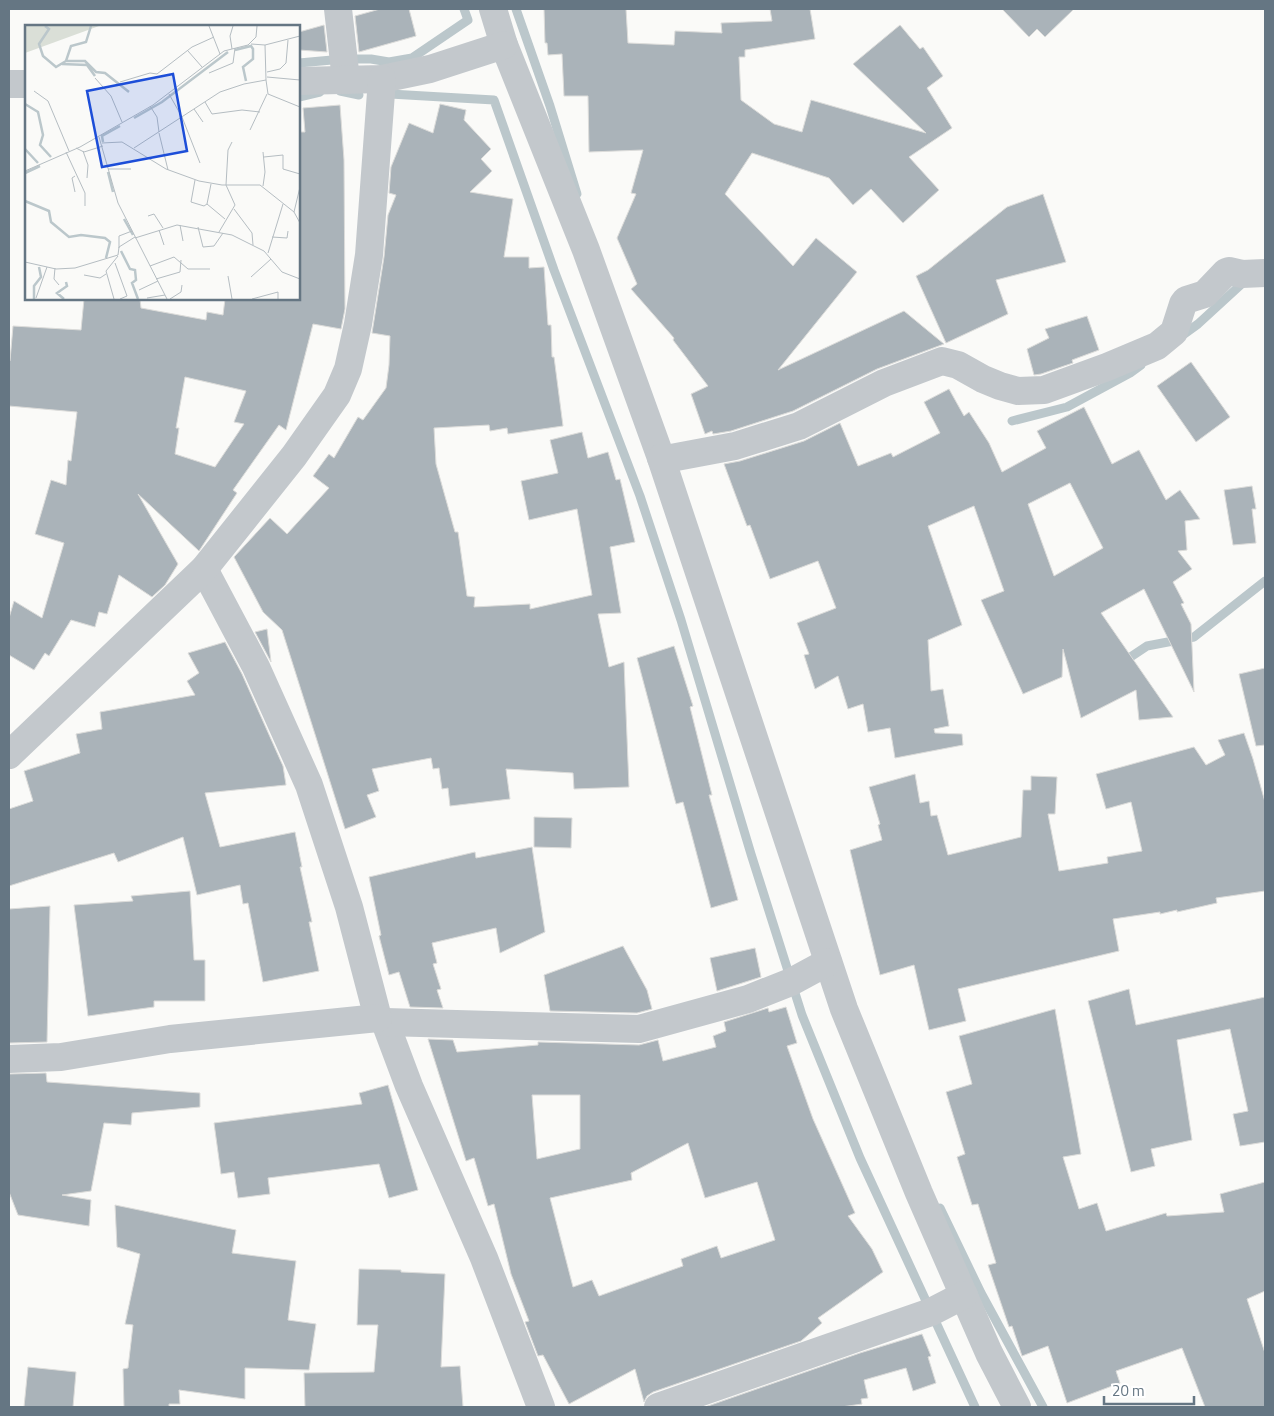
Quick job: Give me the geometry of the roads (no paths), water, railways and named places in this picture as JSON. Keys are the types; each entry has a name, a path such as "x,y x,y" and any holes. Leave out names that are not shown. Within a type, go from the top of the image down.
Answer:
{"street":[{"path":"338,9 346,80"},
{"path":"493,9 504,45 586,250 661,458 844,1009 919,1193 989,1353 1017,1407"},
{"path":"300,81 382,79 430,69 504,45"},
{"path":"9,755 204,569 298,449 337,395 348,369 358,324 369,255 382,79"},
{"path":"9,84 25,84"},
{"path":"661,458 671,458 735,446 799,426 884,383 942,361 958,365 982,379 1000,386 1018,391 1044,390 1115,364 1157,346 1174,332 1179,313 1186,300 1205,294 1226,272 1242,274 1265,273"},
{"path":"204,569 256,667 309,785 349,907 382,1020 484,1258 541,1407"},
{"path":"9,1059 61,1057 170,1039 382,1020 639,1029 748,999 791,982 828,962"},
{"path":"658,1407 931,1312 964,1295"}],"waterway":[{"path":"300,63 343,59 371,59 389,62 412,58 468,20 464,9"},
{"path":"516,9 550,106 577,194"},
{"path":"340,91 359,95"},
{"path":"300,97 320,92"},
{"path":"390,94 494,100 554,270 640,496 681,620 751,854 802,1015 860,1158 975,1407"},
{"path":"1180,337 1198,324 1246,280"},
{"path":"1012,421 1067,407 1130,373 1141,365"},
{"path":"1126,660 1147,646 1194,637 1265,581"},
{"path":"940,1208 981,1293 1043,1407"}]}
